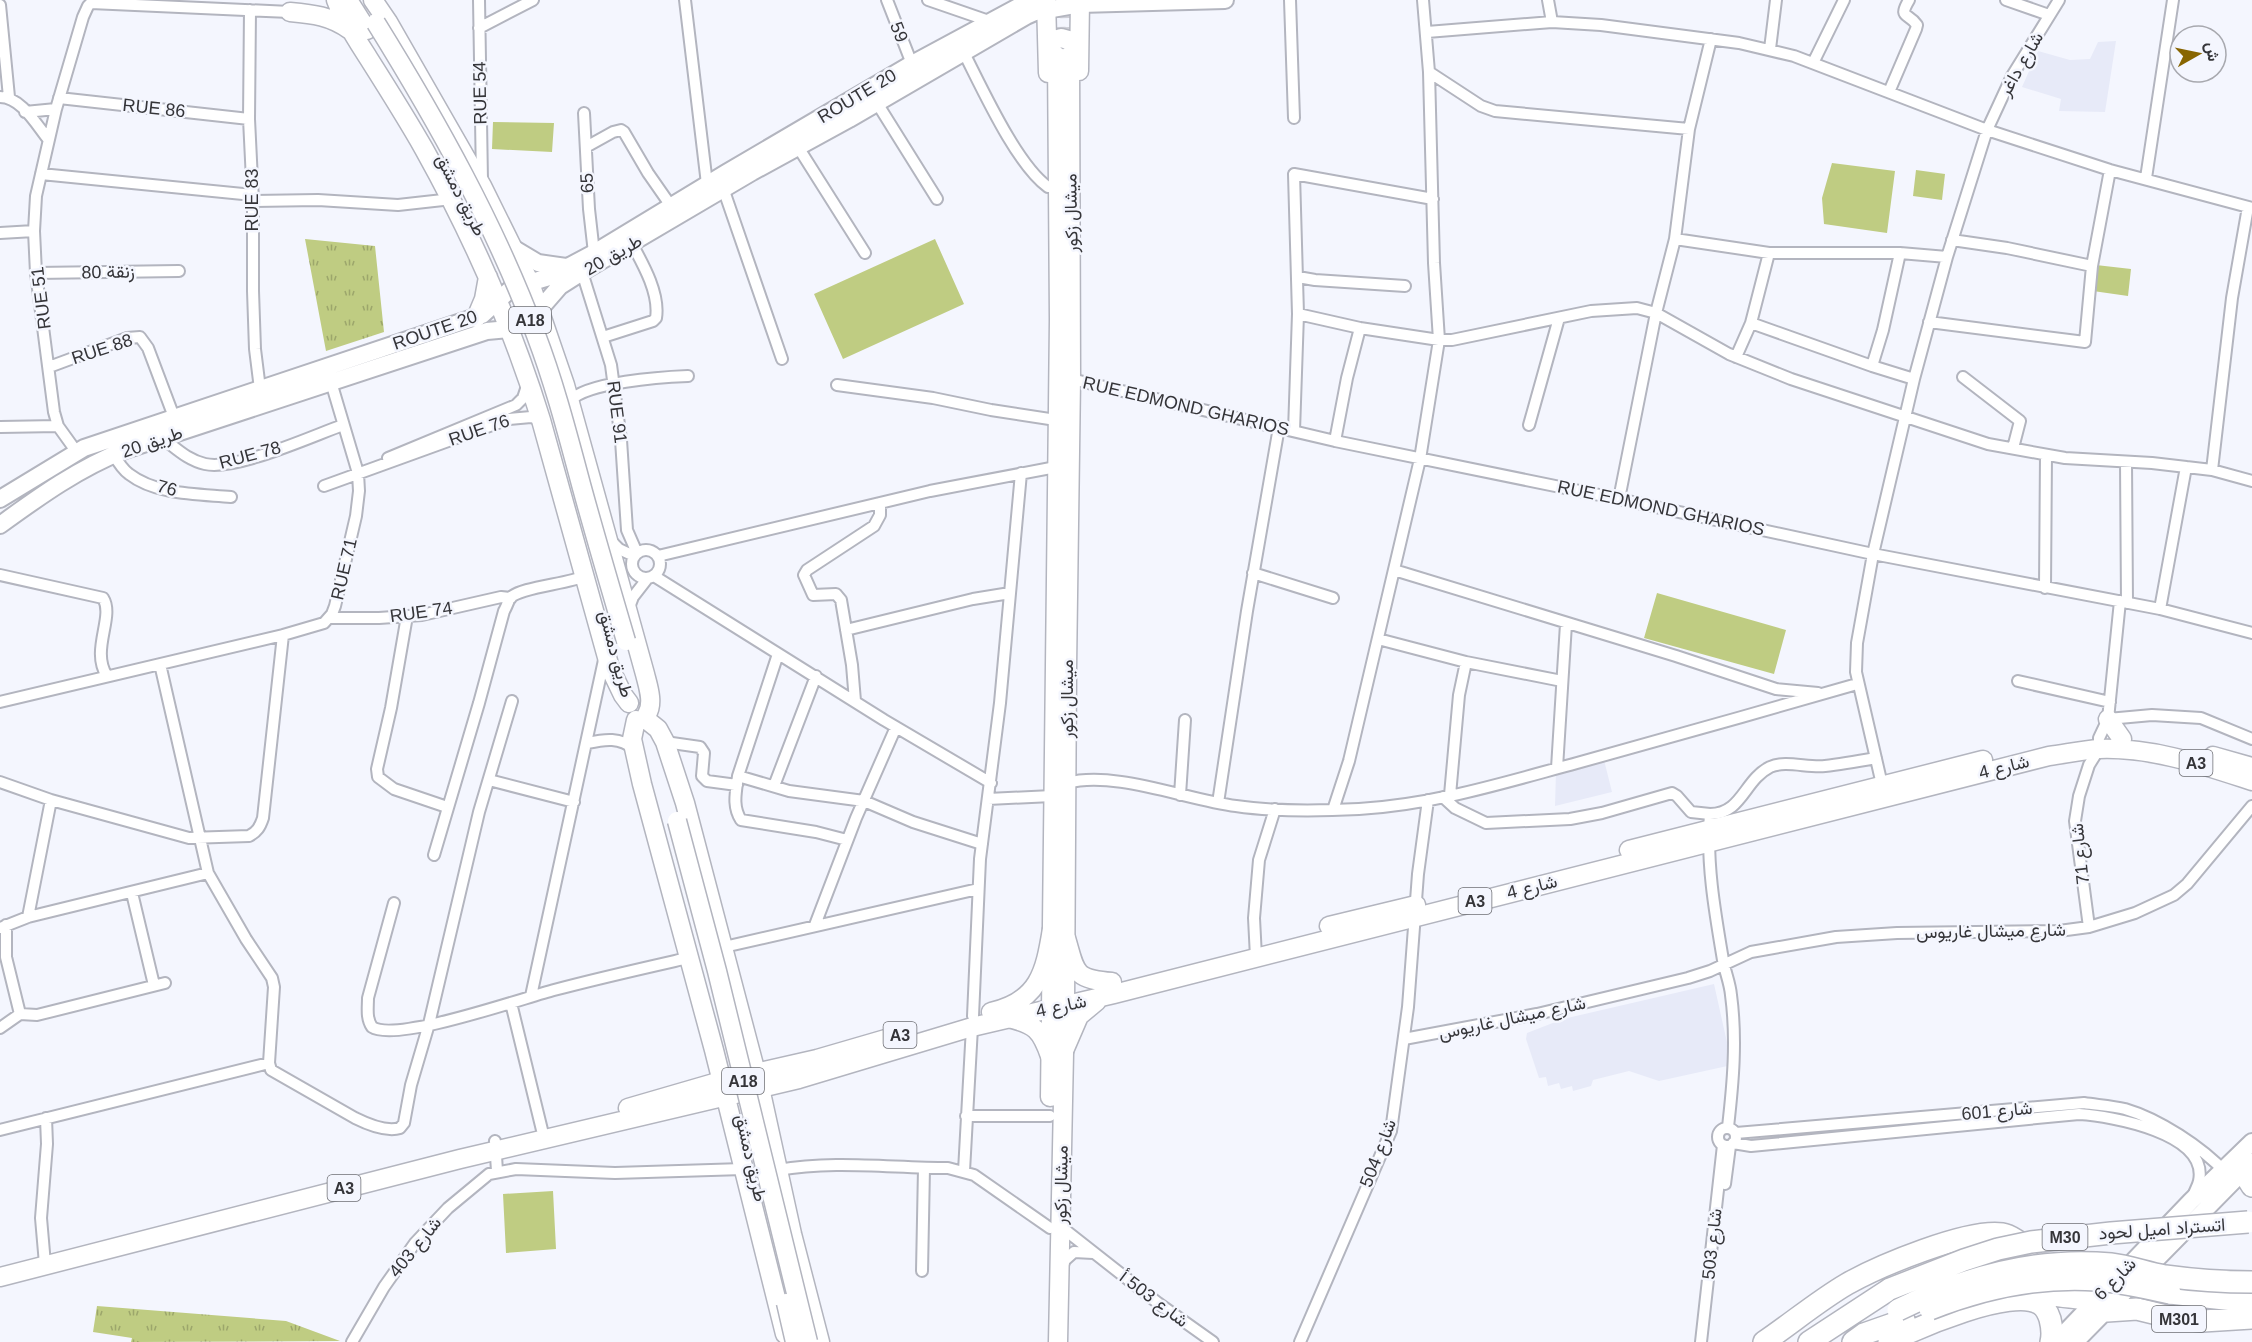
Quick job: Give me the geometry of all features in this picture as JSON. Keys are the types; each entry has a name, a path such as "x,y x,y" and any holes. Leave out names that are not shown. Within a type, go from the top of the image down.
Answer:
{"highway":[{"path":"2240,1182 2247,1178 2251,1163"},
{"name":"اتستراد اميل لحود","path":"1809,1342 1890,1289 1998,1249 2065,1237 2251,1222"},
{"path":"1764,1342 1846,1285 1902,1258 1986,1234 2002,1234 2019,1242 2049,1317 2052,1329 2051,1342"},
{"path":"2127,1290 2128,1272 2137,1256"},
{"path":"1902,1258 1918,1263 1941,1277 1952,1294 1953,1314"},
{"name":"M301","path":"1858,1338 1898,1310 1928,1295 1986,1275 2020,1268 2068,1262 2114,1264 2189,1279 2252,1282"},
{"path":"1858,1338 1943,1304 1976,1294 2041,1281 2100,1281 2205,1298 2252,1302"},
{"name":"M301","path":"2127,1290 2129,1299 2137,1309"},
{"path":"1889,1342 1953,1314 2007,1301 2064,1296 2086,1299 2098,1313"},
{"name":"M301","path":"2098,1313 2137,1309 2174,1318 2203,1321 2252,1318"}],"main road":[{"path":"290,12 306,0"},
{"path":"336,0 365,28 406,117 452,199 488,277 529,380 542,420 585,576 616,646"},
{"name":"طريق دمشق","path":"348,0 365,28 421,95 463,171 513,278 556,393 629,703 644,719"},
{"name":"طريق دمشق","path":"362,0 365,28"},
{"path":"373,0 388,22 482,186 513,248 540,309 568,393 648,686 650,706 644,719 632,732 634,749 712,1042 787,1342"},
{"name":"طريق 20","path":"0,525 54,487 114,455 330,382 487,331 508,329 525,321 540,309 552,284 574,270 632,244 715,186 798,147 877,103 1033,6 1088,2 1225,0"},
{"path":"1067,380 1051,340 1048,187 1060,55 1080,29 1088,2"},
{"path":"1033,6 1060,55"},
{"path":"1033,6 1035,24 1060,55"},
{"name":"ROUTE 20","path":"574,270 594,253 671,206 715,186 912,64 990,21 1033,6"},
{"path":"290,12 319,15 365,28"},
{"name":"ميشال زكور","path":"1049,1342 1055,1227 1059,934 1067,783 1067,380 1060,55"},
{"path":"513,248 538,263 574,270"},
{"path":"476,318 484,299 488,277"},
{"name":"ROUTE 20","path":"0,499 76,451 476,318 488,311 512,288 530,283 552,284"},
{"name":"ميشال زكور","path":"1059,934 1052,795 1056,420 1067,380"},
{"name":"طريق دمشق","path":"616,646 644,719 795,1342"},
{"path":"2109,711 2122,739"},
{"path":"644,719 658,729 665,742 724,947 820,1342"},
{"name":"شارع 4","path":"1006,1013 1113,988 1152,974 1415,911 1709,828 2122,739 2173,744 2252,767"},
{"name":"شارع 4","path":"2099,744 2185,759 2252,781"},
{"name":"طريق دمشق","path":"670,821 717,971 808,1342"},
{"path":"1059,934 1081,976 1113,988 1079,1016 1057,1055 1035,1028 1006,1013 1032,990 1039,980 1059,934"},
{"name":"A3","path":"0,1277 45,1260 496,1145 758,1080 804,1072 972,1021 1006,1013"},
{"path":"712,1042 728,1050 739,1044 746,1031"},
{"path":"746,1031 753,1050 763,1061 804,1072"},
{"path":"712,1042 713,1065 709,1074 688,1098 713,1106 731,1119"},
{"name":"ميشال زكور","path":"1057,1055 1050,1116 1059,1273 1058,1342"},
{"path":"767,1120 770,1101 776,1092 804,1072"},
{"name":"A3","path":"496,1145 542,1130 688,1098"},
{"path":"738,1149 744,1135 754,1128 765,1132 772,1143"},
{"name":"شارع 6","path":"2056,1342 2127,1290 2240,1182 2252,1142"},
{"name":"شارع 6","path":"2075,1342 2137,1256 2191,1201 2240,1182"},
{"name":"A3","path":"0,1266 45,1260"}],"street":[{"name":"RUE 54","path":"478,0 482,186"},
{"path":"479,27 533,0"},
{"path":"685,0 715,186 782,359"},
{"name":"59","path":"887,0 912,64"},
{"path":"928,0 990,21"},
{"path":"1290,0 1294,118"},
{"path":"1334,810 1349,761 1420,459 1439,340 1429,72 1423,0"},
{"path":"1548,0 1552,22"},
{"path":"1770,49 1776,0"},
{"path":"1813,63 1844,0"},
{"path":"1889,92 1903,64 1917,25 1904,13 1909,0"},
{"path":"2006,0 2049,15"},
{"name":"شارع داغر","path":"1884,792 1857,684 1857,643 1873,554 1929,322 1987,130 2013,76 2060,0"},
{"path":"2146,178 2173,0"},
{"path":"92,2 290,12"},
{"name":"RUE 51","path":"76,451 58,426 52,400 36,273 34,231 36,196 57,103 83,16 92,2"},
{"path":"0,5 4,97 26,112 48,139"},
{"name":"RUE 83","path":"250,10 249,118 253,198 253,291 255,349 260,389"},
{"path":"1427,32 1552,22 1601,25 1770,49 1813,63 1987,130 2110,170 2250,207 2232,298 2212,470"},
{"path":"1619,499 1656,313 1675,239 1689,129 1711,39"},
{"path":"963,51 1018,152 1031,172 1048,187"},
{"path":"1429,72 1481,106 1495,111 1689,129"},
{"name":"RUE 86","path":"26,112 57,103 249,118"},
{"path":"877,103 937,199"},
{"name":"65","path":"584,113 589,209 594,253"},
{"path":"586,147 613,132 621,130 624,132 671,206"},
{"path":"798,147 865,253"},
{"path":"1929,322 2085,342 2092,266 2110,170"},
{"path":"41,174 253,198 398,205 452,199"},
{"path":"1294,431 1298,277 1294,174 1433,199"},
{"path":"0,233 34,231"},
{"path":"1675,239 1769,253 1900,254 1947,257"},
{"path":"1952,240 2092,266"},
{"path":"603,338 656,318 656,304 651,288 632,244"},
{"path":"1736,357 1751,323 1769,253"},
{"path":"1872,366 1883,330 1900,254"},
{"name":"RUE 91","path":"574,270 603,338 614,385 622,452 627,530 636,555"},
{"name":"زنقة 80","path":"36,273 179,271"},
{"path":"1298,277 1405,286"},
{"path":"1298,314 1360,328 1452,340 1591,311 1637,308 1656,313 1736,357 1791,379 1988,444 2065,458 2212,470 2252,481"},
{"path":"1529,425 1558,318"},
{"path":"1751,323 1914,379"},
{"path":"1335,441 1347,378 1360,328"},
{"name":"RUE 88","path":"49,367 127,338 140,337 148,348 174,417"},
{"path":"568,393 649,379 688,376"},
{"path":"1963,378 2020,421 2013,448"},
{"name":"RUE 76","path":"324,486 381,464 404,458 498,418 523,398 529,380"},
{"name":"RUE EDMOND GHARIOS","path":"1067,380 1335,441 1873,554 2160,609 2252,633"},
{"name":"RUE 71","path":"0,702 283,635 324,623 330,618 339,592 360,501 358,473 330,382"},
{"path":"837,385 933,398 991,411 1056,420"},
{"name":"RUE 76","path":"381,464 394,454 448,433 498,418 520,417 542,420"},
{"name":"RUE 78","path":"162,438 186,457 219,466 343,425"},
{"path":"0,427 58,426"},
{"path":"1218,803 1279,428"},
{"name":"RUE 76","path":"418,452 448,433"},
{"name":"76","path":"114,455 123,468 138,479 169,490 231,497"},
{"path":"2045,588 2046,455"},
{"name":"شارع 71","path":"2089,927 2075,821 2076,808 2085,775 2099,744 2109,711 2124,602 2126,462"},
{"path":"608,537 620,549 636,555 648,550 658,556 880,503 1056,467"},
{"path":"2160,609 2186,467"},
{"path":"778,1170 816,1164 964,1171 978,889 991,783 1021,473"},
{"path":"855,701 852,665 839,597 831,593 813,595 805,580 805,572 874,526 880,515 880,503"},
{"path":"636,555 632,564 634,572 640,577 651,578 816,676 896,728 991,783"},
{"path":"628,610 633,597 660,569 658,556"},
{"path":"1394,570 1776,689 1824,694"},
{"path":"1254,573 1333,598"},
{"path":"0,575 103,598 106,608 100,655 103,671 107,676"},
{"name":"RUE 74","path":"330,618 407,616 495,598 511,598 522,592 574,581 585,576"},
{"path":"846,630 1010,592"},
{"path":"434,855 504,611 511,598"},
{"path":"407,616 391,708 377,769 378,777 394,789 447,807"},
{"path":"1557,768 1566,624"},
{"path":"0,782 51,800 181,836 200,839 249,837 261,826 283,635"},
{"path":"1378,639 1466,662 1562,681"},
{"path":"531,996 588,743 616,646"},
{"path":"778,654 738,781 736,813 741,820 816,832 847,840"},
{"path":"1466,662 1459,695 1446,796 1455,808 1486,823 1581,817 1672,793 1709,828"},
{"path":"160,664 208,873 212,884 272,978 274,987 268,1063 271,1070 355,1118 374,1125 398,1129 404,1123 411,1085 429,1024 479,812 512,701"},
{"path":"774,786 816,676"},
{"path":"2018,681 2109,711 2201,718 2252,739"},
{"path":"1067,783 1096,779 1218,803 1275,809 1375,808 1428,800 1513,781 1857,684"},
{"path":"1776,689 1781,696 1780,707"},
{"path":"1180,795 1185,720"},
{"path":"814,925 847,840 896,728"},
{"path":"588,743 613,740 634,749"},
{"path":"665,742 700,747 704,753 702,776 707,781 738,781 774,786 789,791 864,801 913,822 982,844"},
{"path":"1724,963 1714,902 1709,828 1720,814 1728,811 1754,780 1775,765 1823,767 1876,758"},
{"path":"489,780 574,802"},
{"path":"988,799 1052,795"},
{"path":"28,917 51,800"},
{"name":"شارع 504","path":"1300,1342 1389,1138 1396,1104 1404,1039 1415,911 1428,800"},
{"name":"شارع ميشال غاريوس","path":"1404,1039 1552,1011 1688,978 1758,950 1860,934 2052,932 2089,927 2135,914 2174,896 2200,871 2252,806"},
{"path":"1255,951 1258,860 1275,809"},
{"path":"20,1014 6,957 3,926 28,917 208,873"},
{"path":"724,947 978,889"},
{"path":"0,1028 20,1014 37,1015 160,984 132,893"},
{"path":"394,903 368,998 368,1018 372,1027 383,1031 429,1024 531,996 688,958"},
{"name":"شارع 503","path":"1710,1342 1712,1295 1730,1139 1735,1040 1731,994 1724,963"},
{"path":"511,1003 542,1130"},
{"path":"1,1126 46,1118 268,1063"},
{"name":"شارع 601","path":"1730,1139 2084,1103 2125,1109 2158,1123 2194,1146 2240,1182"},
{"name":"شارع 601","path":"1730,1139 1751,1146 2079,1114 2105,1116 2134,1122 2159,1132 2180,1145 2192,1156 2199,1169 2199,1182 2191,1201"},
{"path":"966,1116 1050,1116"},
{"path":"45,1260 40,1218 47,1144 46,1118"},
{"name":"شارع 503","path":"1701,1342 1730,1139"},
{"path":"496,1145 497,1171 516,1169 623,1173 743,1169"},
{"path":"922,1271 924,1168"},
{"name":"شارع 403","path":"352,1342 384,1287 415,1243 448,1208 482,1179 497,1171"},
{"name":"شارع 503 أ","path":"964,1171 974,1174 1095,1254 1213,1342"},
{"path":"1059,1273 1065,1260 1074,1252 1087,1251 1095,1254"}],"shaded area":[{"path":"2116,41 2105,112 2059,111 2061,99 2022,87 2038,51 2070,60 2090,59 2098,42"},
{"path":"1604,760 1612,792 1555,806 1556,772"},
{"path":"1714,984 1732,1065 1659,1081 1629,1071 1593,1080 1591,1086 1573,1091 1572,1086 1561,1089 1559,1083 1548,1086 1546,1077 1539,1078 1526,1039 1527,1033 1563,1019"}],"green space":[{"path":"493,122 554,123 552,152 492,149"},
{"path":"1832,163 1895,171 1887,233 1824,224 1822,198"},
{"path":"1916,170 1945,174 1942,200 1913,196"},
{"path":"305,239 375,246 384,332 326,351"},
{"path":"935,239 964,304 843,359 814,294"},
{"path":"2096,265 2131,269 2128,296 2093,291"},
{"path":"1657,593 1786,630 1774,674 1644,638"},
{"path":"553,1191 556,1249 506,1253 503,1194"},
{"path":"97,1306 286,1321 340,1341 131,1342 132,1338 93,1332"}],"tunnel":[{"path":"1056,0 1057,52"},
{"path":"1069,0 1070,54"}]}
